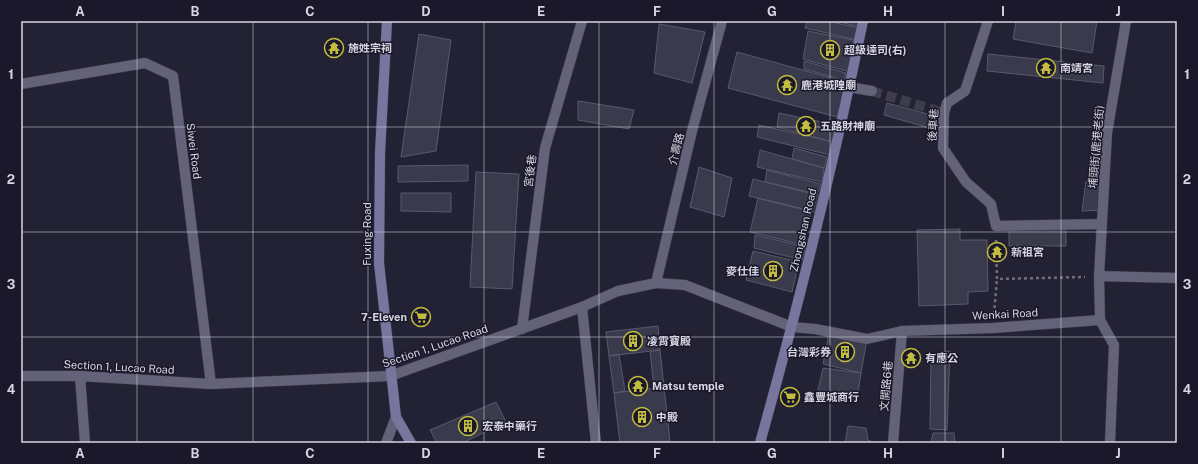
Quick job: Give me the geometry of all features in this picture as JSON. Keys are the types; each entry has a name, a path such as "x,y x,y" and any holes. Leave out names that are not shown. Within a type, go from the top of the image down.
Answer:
{"street":[{"name":"Fuxing Road","path":"387,21 380,153 379,263 390,376 396,417 411,443"},
{"name":"宮後巷","path":"522,329 545,148 582,21"},
{"name":"介壽路","path":"656,283 692,131 722,21"},
{"name":"Zhongshan Road","path":"760,443 792,327 850,87 863,21"},
{"name":"後車巷","path":"988,21 965,91 947,103 944,113 943,148 966,182 991,204 996,226"},
{"name":"埔頭街(鹿港老街)","path":"1099,276 1108,133 1126,21"},
{"name":"Siwei Road","path":"21,84 145,63 172,76 211,384"},
{"path":"850,87 872,91"},
{"path":"996,226 1102,224"},
{"path":"1110,443 1114,345 1100,320 1099,276 1177,278"},
{"name":"Section 1, Lucao Road","path":"21,376 80,376 211,384 390,376 582,307 618,291 656,283 685,285 792,327"},
{"path":"582,307 596,443"},
{"name":"Wenkai Road","path":"792,327 815,329 867,339 902,331 993,328 1100,320"},
{"name":"文開路6巷","path":"893,443 902,331"},
{"path":"80,376 85,443"},
{"path":"386,443 396,417"}],"path":[{"path":"993,328 997,279 996,226"},
{"path":"997,279 1099,276"}],"building":[{"path":"807,21 826,21 860,28 858,40 805,28"},
{"path":"835,21 861,21 860,27"},
{"path":"1016,21 1097,21 1092,53 1013,39"},
{"path":"659,24 705,32 692,83 654,73"},
{"name":"超級達司(右)","path":"808,31 858,41 850,72 803,59"},
{"path":"419,34 451,40 436,151 401,157"},
{"name":"鹿港城隍廟","path":"737,52 846,82 837,117 728,88"},
{"name":"南靖宮","path":"988,54 1104,66 1103,83 987,71"},
{"path":"804,61 846,73 844,80 804,69"},
{"path":"578,101 634,110 629,129 578,120"},
{"path":"887,103 935,116 936,130 884,115"},
{"name":"五路財神廟","path":"779,113 836,125 833,142 777,127"},
{"path":"759,125 833,142 830,155 757,137"},
{"path":"794,148 827,157 824,168 792,159"},
{"path":"760,150 824,168 822,182 757,167"},
{"path":"468,165 468,181 398,182 398,166"},
{"path":"699,167 732,178 724,217 690,207"},
{"path":"767,170 821,184 817,194 765,182"},
{"path":"476,172 519,174 512,289 470,287"},
{"path":"753,179 821,196 817,213 749,196"},
{"path":"1086,181 1103,181 1101,210 1082,211"},
{"path":"401,193 451,193 451,212 401,211"},
{"path":"758,198 812,211 804,245 750,232"},
{"name":"新祖宮","path":"960,229 960,240 987,240 988,291 968,292 968,304 919,306 917,230"},
{"path":"1009,229 1066,229 1066,246 1009,246"},
{"path":"755,235 806,247 802,260 754,248"},
{"name":"麥仕佳","path":"753,251 799,262 792,292 746,280"},
{"name":"凌霄寶殿","path":"658,326 660,350 609,356 606,332"},
{"name":"台灣彩券","path":"830,328 867,339 861,373 823,364"},
{"path":"660,350 664,387 654,388 650,351"},
{"path":"950,351 947,430 930,429 931,354"},
{"path":"619,354 625,391 614,393 609,356"},
{"path":"823,368 861,373 857,400 818,390"},
{"name":"中殿","path":"664,387 670,441 620,443 614,393"},
{"name":"宏泰中藥行","path":"496,402 506,422 462,443 437,443 430,430"},
{"path":"848,426 866,428 868,440 874,443 845,443"},
{"path":"933,433 954,433 955,443 931,443"}],"tunnel":[{"path":"872,91 944,113"}],"place":[{"name":"施姓宗祠","path":"334,48"},
{"name":"超級達司(右)","path":"830,50"},
{"name":"南靖宮","path":"1046,68"},
{"name":"鹿港城隍廟","path":"787,85"},
{"name":"五路財神廟","path":"806,126"},
{"name":"新祖宮","path":"997,252"},
{"name":"麥仕佳","path":"773,271"},
{"name":"7-Eleven","path":"421,317"},
{"name":"凌霄寶殿","path":"633,341"},
{"name":"台灣彩券","path":"845,352"},
{"name":"有應公","path":"911,358"},
{"name":"Matsu temple","path":"638,386"},
{"name":"鑫豐城商行","path":"790,397"},
{"name":"中殿","path":"642,417"},
{"name":"宏泰中藥行","path":"468,426"}]}
